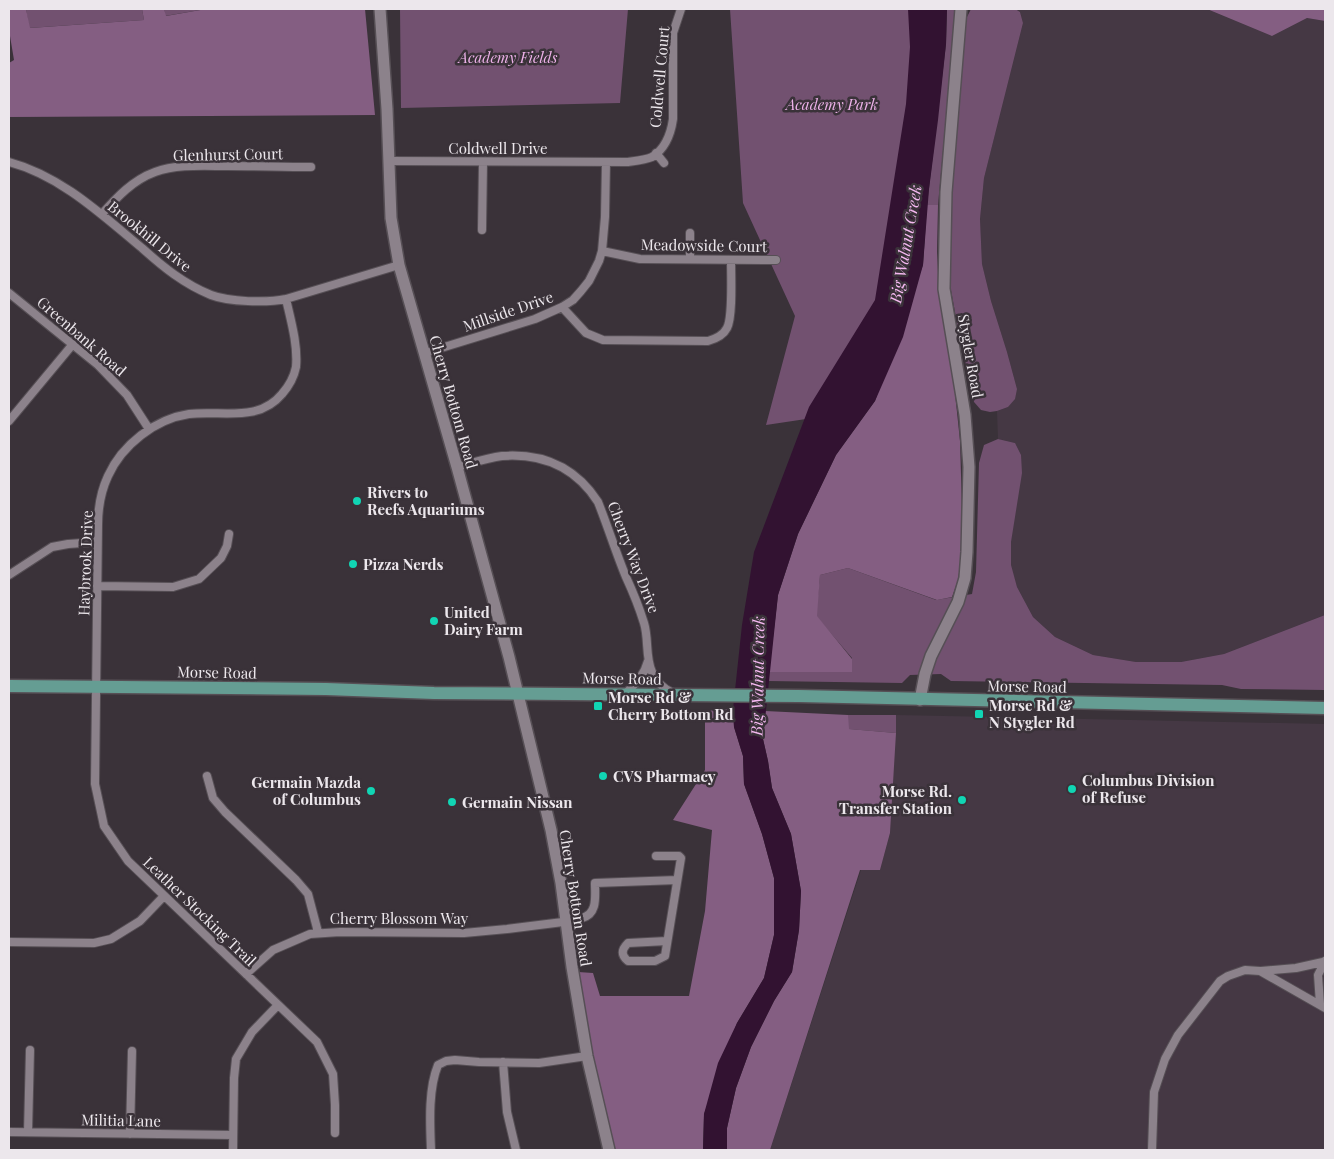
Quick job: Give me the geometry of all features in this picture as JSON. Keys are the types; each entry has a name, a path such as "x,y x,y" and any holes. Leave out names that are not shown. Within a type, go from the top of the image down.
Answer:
{"main road":[{"name":"Cherry Bottom Road","path":"380,9 388,109 391,218 399,265 509,657 551,830 587,1056 609,1150"},
{"name":"Stygler Road","path":"920,700 931,656 958,602 964,578 967,552 969,467 966,415 944,289 946,192 961,9"},
{"name":"Morse Road","path":"9,686 434,693 799,696 1325,708"}],"street":[{"name":"Coldwell Court","path":"656,153 663,147 671,131 673,119 674,33 682,9"},
{"path":"606,162 628,162 651,157 656,153 664,163"},
{"name":"Coldwell Drive","path":"389,161 606,162"},
{"name":"Brookhill Drive","path":"9,162 53,180 79,197 102,214 168,271 190,285 213,296 244,301 275,302 399,265"},
{"path":"482,230 483,162"},
{"name":"Millside Drive","path":"425,353 535,318 562,307 573,300 589,281 600,261 605,217 606,162"},
{"name":"Glenhurst Court","path":"102,214 116,198 134,183 155,172 170,168 190,166 311,167"},
{"path":"690,233 690,259"},
{"name":"Meadowside Court","path":"602,251 640,259 776,260"},
{"path":"562,307 586,333 603,340 708,341 719,337 727,329 730,317 731,260"},
{"name":"Greenbank Road","path":"9,292 98,365 128,395 149,430"},
{"name":"Haybrook Drive","path":"96,687 98,521 101,498 107,477 127,447 149,430 168,420 191,414 248,413 266,407 280,397 290,385 296,368 296,349 286,300"},
{"path":"9,421 72,344"},
{"name":"Cherry Way Drive","path":"457,467 502,456 536,458 563,467 592,492 598,502 626,577 636,598 645,626 648,661 655,679 664,689 677,695"},
{"path":"97,586 173,587 199,580 221,558 227,546 229,534"},
{"path":"9,575 52,547 97,542"},
{"path":"625,694 641,678 646,670 648,661"},
{"name":"Leather Stocking Trail","path":"96,687 95,784 104,826 128,861 317,1042 334,1074 335,1133"},
{"path":"207,776 213,798 308,894 318,932"},
{"path":"656,856 679,856 681,858 665,956 655,961 628,961 622,953 628,943 667,941"},
{"name":"Cherry Blossom Way","path":"246,974 273,950 318,932 464,933 507,930 583,918 589,915 594,909 595,883 677,880"},
{"path":"9,942 94,943 111,938 140,921 164,896"},
{"path":"1152,1150 1154,1092 1165,1059 1178,1035 1220,981 1245,970 1260,971 1296,968 1324,962"},
{"path":"1323,1006 1318,975 1324,962"},
{"path":"1260,971 1323,1006"},
{"path":"233,1150 236,1059 252,1032 278,1005"},
{"path":"28,1132 30,1050"},
{"path":"130,1134 132,1051"},
{"path":"431,1150 431,1097 434,1074 438,1065 446,1061 455,1060 539,1063 587,1056"},
{"path":"503,1062 507,1112 516,1150"},
{"name":"Militia Lane","path":"9,1132 233,1135"}],"shaded area":[{"path":"9,9 26,9 30,28 144,20 142,9 164,9 166,16 206,9 365,9 375,115 9,117 9,63 14,60 9,30"},
{"path":"1015,9 1207,9 1272,36 1307,18 1325,21 1325,615 1224,654 1181,662 1136,662 1093,655 1055,637 1033,617 1017,587 1010,565 1015,443 998,439 997,411 1008,407 1017,389 982,264 980,219 984,178 1023,23 1020,12"},
{"path":"1207,9 1325,9 1325,21 1307,18 1272,36"},
{"path":"927,205 938,205 937,252 939,292 955,393 960,441 963,543 958,580 952,597 937,600 848,568 820,575 817,616 852,659 852,672 769,672 778,595 798,534 836,455 875,401 923,265"},
{"path":"733,709 734,727 743,756 744,784 762,834 774,878 774,935 764,978 737,1023 704,1114 703,1150 614,1150 599,1089 578,972 593,973 600,996 689,996 705,911 712,830 673,820 705,770 705,711"},
{"path":"765,711 848,715 849,729 896,733 890,833 880,870 860,870 770,1150 727,1150 727,1128 736,1088 751,1047 774,1001 792,972 799,930 801,891 791,834 772,788 763,739"},
{"path":"896,715 1325,724 1325,1150 770,1150 861,870 880,870 890,833"}],"green space":[{"path":"26,9 142,9 144,20 29,28"},
{"path":"164,9 206,9 165,16"},
{"name":"Academy Fields","path":"400,9 628,9 620,103 401,108"},
{"name":"Academy Park","path":"730,9 931,9 917,178 846,413 766,425 795,316 743,203"},
{"path":"947,9 956,9 938,205 927,205 946,44"},
{"path":"971,9 1015,9 1020,12 1023,23 984,178 980,219 982,264 1017,389 1015,399 1008,407 990,412 981,410 974,402 948,274 950,201 966,19"},
{"path":"998,439 1015,443 1021,455 1022,473 1011,542 1011,565 1017,587 1033,617 1055,637 1093,655 1136,662 1181,662 1224,654 1325,615 1325,690 1241,689 1222,685 951,681 941,674 910,675 902,683 768,681 769,672 852,672 852,658 816,616 820,575 848,568 936,600 972,594 976,572 979,463 984,445"},
{"path":"848,715 896,715 896,733 848,729"}],"water":[{"name":"Big Walnut Creek","path":"908,9 947,9 946,44 929,189 923,265 903,337 875,401 836,455 798,534 778,595 763,739 772,788 791,834 801,891 799,930 792,972 774,1001 751,1047 736,1088 727,1128 727,1150 703,1150 704,1114 718,1063 737,1023 764,978 774,935 774,878 762,834 744,784 743,756 734,727 733,709 742,625 754,552 809,407 875,300 906,104 910,47"}],"place":[{"name":"Rivers to Reefs Aquariums","path":"357,501"},
{"name":"Pizza Nerds","path":"353,564"},
{"name":"United Dairy Farm","path":"434,621"},
{"name":"Morse Rd & Cherry Bottom Rd","path":"598,706"},
{"name":"Morse Rd & N Stygler Rd","path":"979,714"},
{"name":"CVS Pharmacy","path":"603,776"},
{"name":"Columbus Division of Refuse","path":"1072,789"},
{"name":"Germain Mazda of Columbus","path":"371,791"},
{"name":"Morse Rd. Transfer Station","path":"962,800"},
{"name":"Germain Nissan","path":"452,802"}]}
